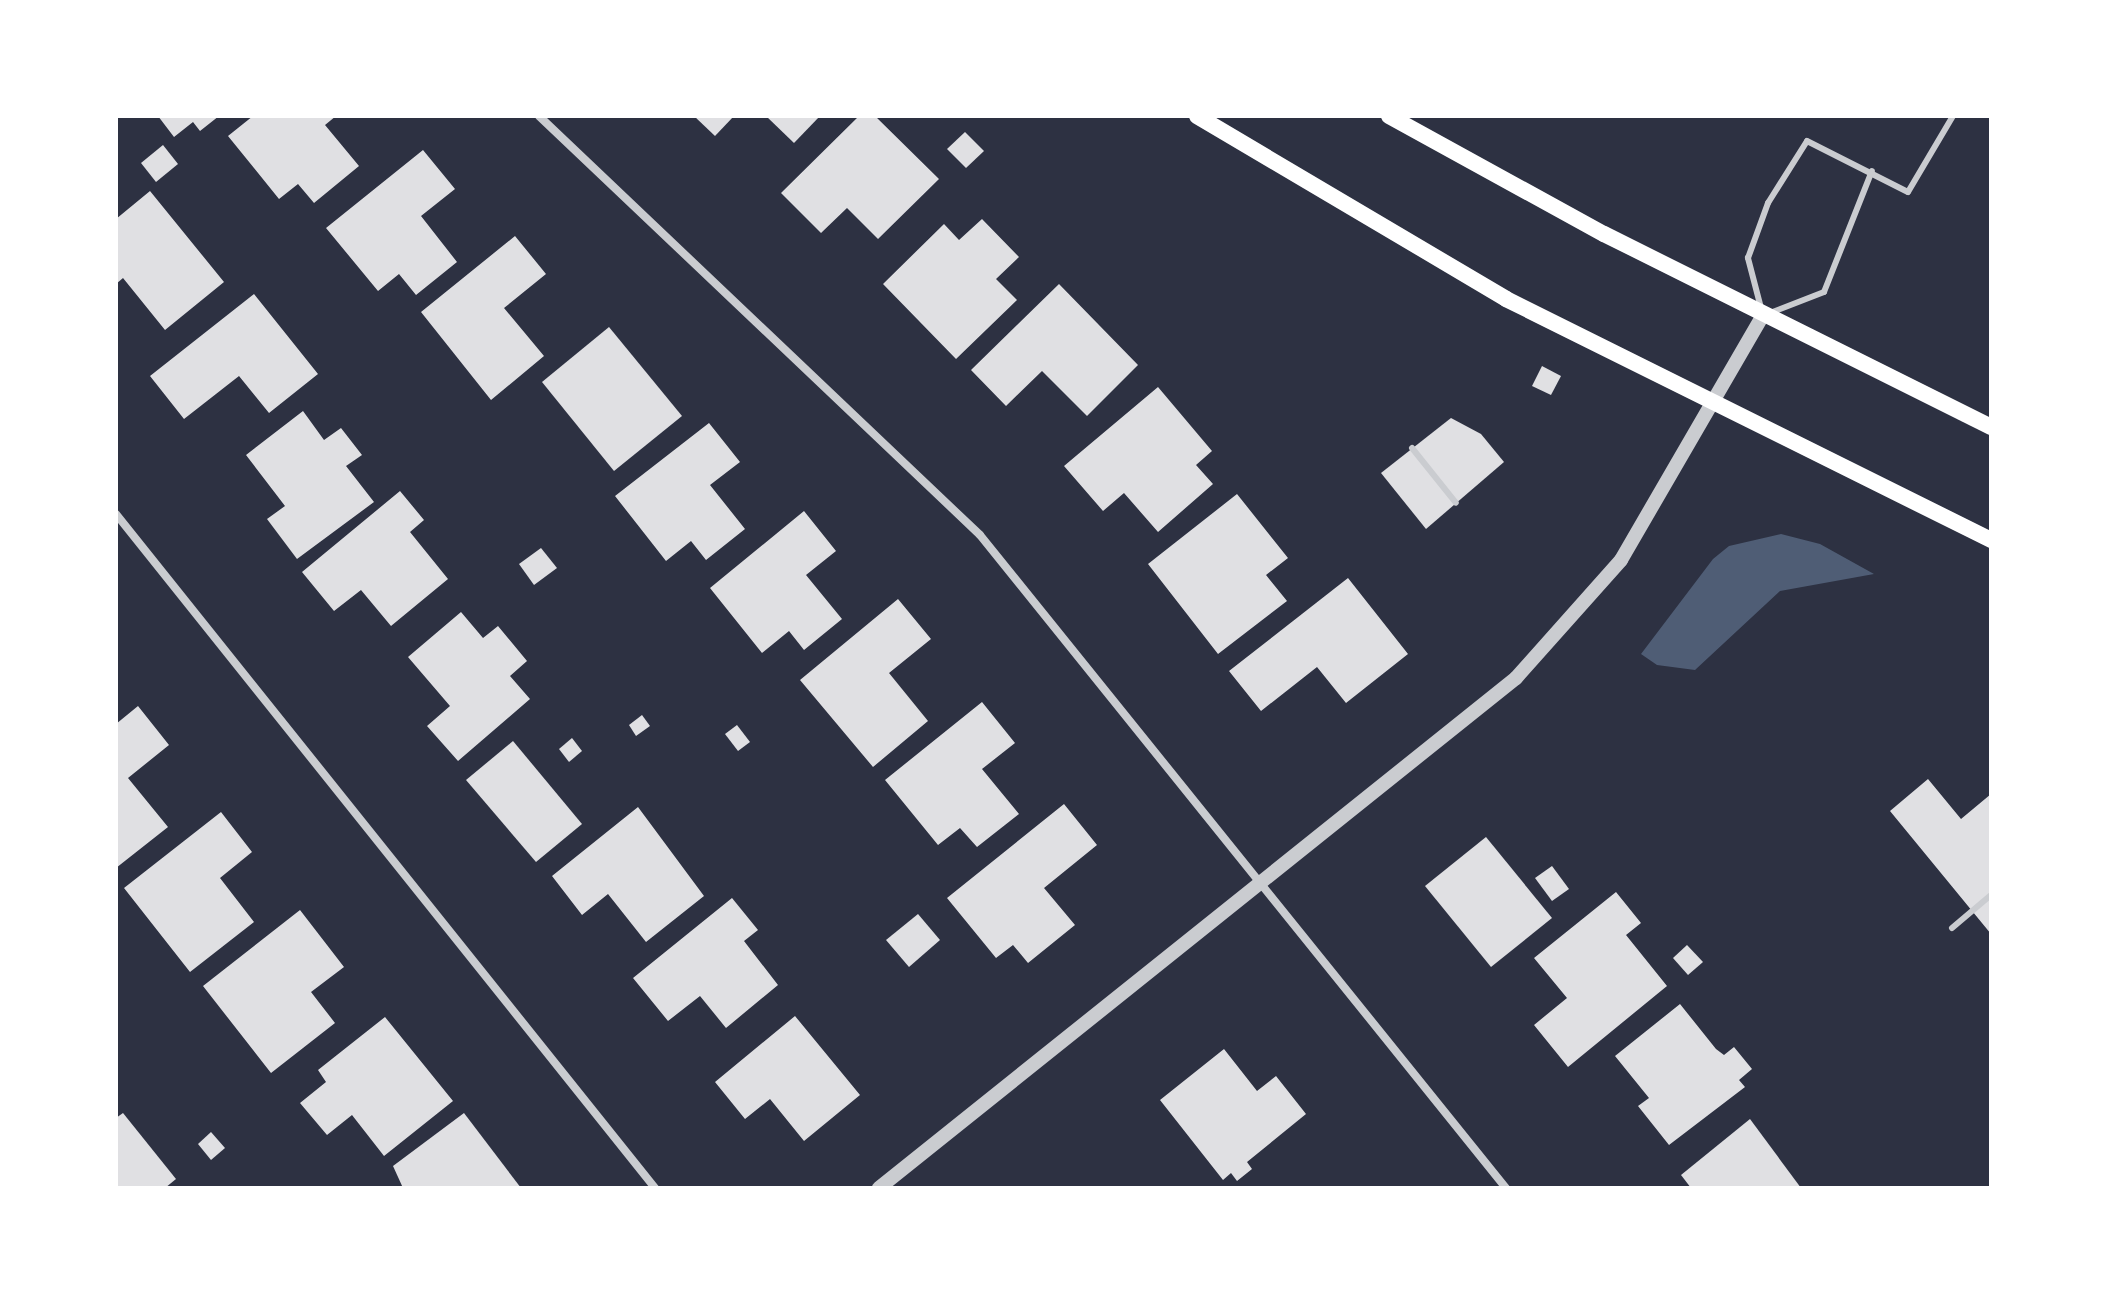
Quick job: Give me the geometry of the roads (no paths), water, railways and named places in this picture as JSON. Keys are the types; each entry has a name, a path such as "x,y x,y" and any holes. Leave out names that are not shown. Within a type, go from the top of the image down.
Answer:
{"main road":[{"path":"1197,116 1414,249 1991,540"},
{"path":"1389,116 1763,315 1991,427"}],"street":[{"path":"539,116 980,535 1506,1188"},
{"path":"879,1188 1516,678 1565,631 1621,560 1715,403 1763,315"},
{"path":"116,514 655,1188"}],"lane":[{"path":"1872,171 1824,292 1763,315 1748,258 1768,203 1807,141 1872,171 1908,192 1953,116"},
{"path":"1412,448 1456,503"},
{"path":"1952,928 1991,895"}],"water":[{"path":"1781,534 1820,544 1874,574 1780,591 1695,670 1657,665 1641,654 1713,559 1729,546"}]}
